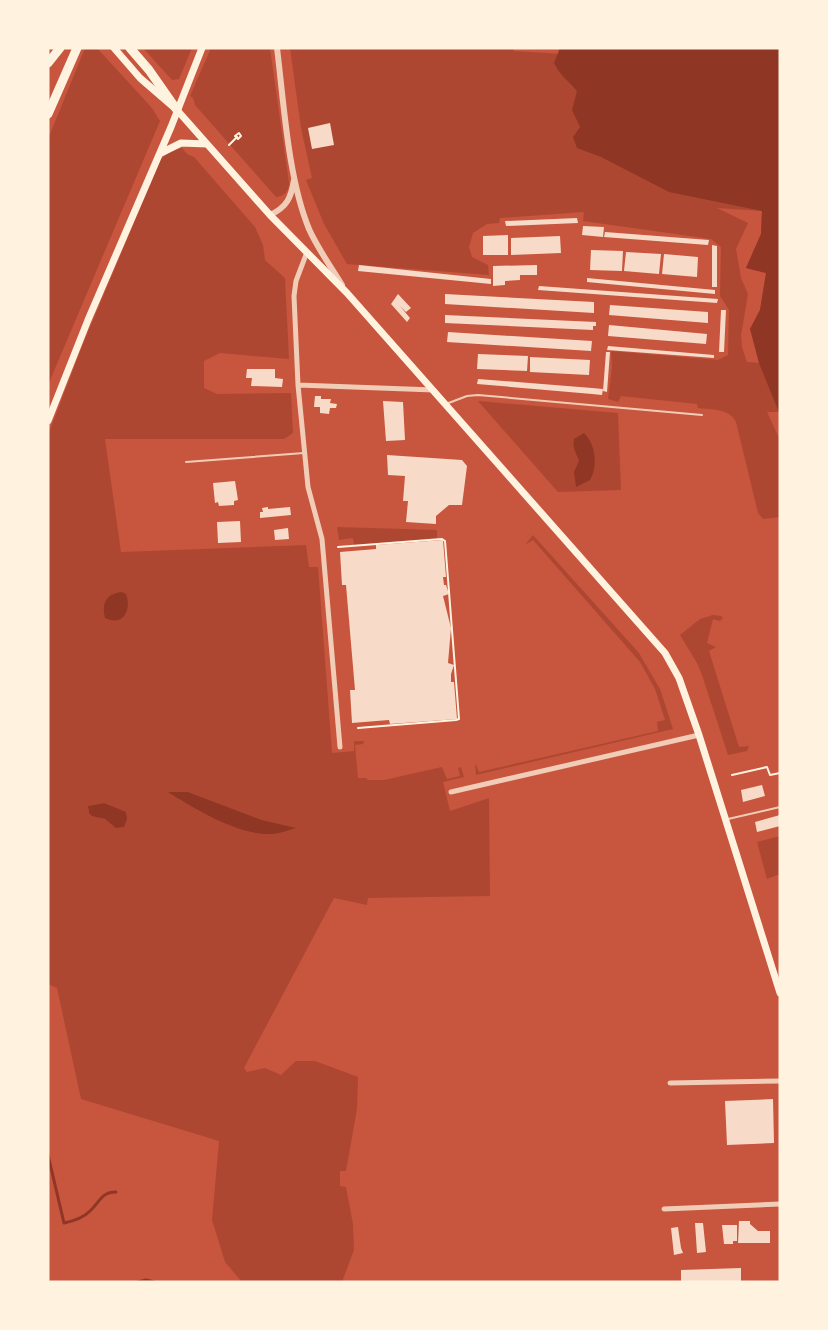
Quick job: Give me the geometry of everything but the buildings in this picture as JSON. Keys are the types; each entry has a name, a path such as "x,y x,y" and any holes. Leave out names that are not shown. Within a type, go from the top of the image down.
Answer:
{"highway":[{"path":"48,63 60,48"},
{"path":"130,48 177,110"},
{"path":"48,114 76,49"}],"main road":[{"path":"114,48 140,78 177,110 270,215 347,293 661,647 679,678 699,735 780,993"},
{"path":"48,422 88,320 202,48"},
{"path":"159,154 181,143 207,144"}],"street":[{"path":"277,48 294,176 312,236 347,293"},
{"path":"270,215 287,204 294,176"},
{"path":"307,252 296,280 294,296 298,384 308,487 322,539 340,747"},
{"path":"298,384 434,390"},
{"path":"451,792 699,735"},
{"path":"670,1083 780,1081"},
{"path":"664,1209 780,1204"}],"lane":[{"path":"446,404 467,396 478,395 702,415"},
{"path":"186,462 304,453"},
{"path":"725,820 780,807"}],"path":[{"path":"229,145 237,137"},
{"path":"338,547 442,538 445,541 459,719 358,728"},
{"path":"732,775 767,767 770,775 780,773"}],"shaded area":[{"path":"85,48 97,48 152,108 160,121 48,385 48,139"},
{"path":"143,48 192,48 179,79 172,80"},
{"path":"211,48 270,48 289,183 286,193 281,196 276,197 195,105 190,96"},
{"path":"290,48 513,48 514,51 627,58 780,48 780,412 767,412 780,440 780,517 763,519 758,513 736,422 729,414 720,410 698,408 697,404 621,396 618,402 608,399 612,367 611,351 718,360 728,355 729,310 720,296 721,247 711,239 583,221 584,212 500,218 499,223 487,224 473,233 469,247 472,257 488,265 489,275 347,264 324,224 306,180 312,178 301,128","holes":["717,208 762,211 761,234 746,268 766,273 760,310 750,329 754,335 759,363 747,362 741,335 748,294 741,278 736,249 748,223"]},
{"path":"560,48 780,48 780,410 778,410 759,363 750,329 760,310 766,273 746,268 761,234 762,211 669,192 601,157 577,148 573,137 580,127 572,110 577,91 554,63"},
{"path":"182,148 194,157 255,227 263,245 265,260 285,278 289,359 220,353 204,361 204,388 217,394 291,393 293,433 284,439 105,439 121,552 306,545 309,567 318,567 332,753 354,751 354,741 364,741 363,744 355,745 358,778 368,780 384,780 442,767 447,779 460,776 458,768 461,767 464,777 443,782 450,811 489,798 490,896 368,898 367,905 334,898 244,1068 247,1072 265,1068 281,1075 296,1061 315,1061 358,1077 357,1109 346,1171 340,1171 340,1186 346,1187 353,1224 354,1250 342,1282 242,1282 225,1262 212,1220 219,1141 81,1099 57,988 48,984 48,435 83,344 161,159 171,151","holes":["188,792 262,820 294,828 272,834","104,803 108,806 124,827 89,813 88,806"]},
{"path":"478,401 618,413 621,490 558,492"},
{"path":"584,433 593,449 594,469 590,480 576,487 574,472 579,461 574,439"},
{"path":"337,527 437,530 437,538 354,545 353,538 339,540"},
{"path":"533,535 639,653 660,689 673,729 476,775 475,763 479,772 658,731 657,722 665,720 655,689 640,662 533,540 525,545"},
{"path":"122,592 126,594 128,600 127,611 121,619 105,618 106,600 112,594"},
{"path":"713,615 723,618 720,621 713,619 707,643 716,647 709,651 739,747 749,746 747,751 728,755 702,675 680,635 700,619"},
{"path":"168,792 188,792 262,820 296,828 273,834 246,831 218,820"},
{"path":"104,803 126,812 127,819 124,827 116,828 105,819 89,813 88,806"},
{"path":"780,836 780,874 767,879 757,842"}],"waterway":[{"path":"48,1155 64,1223 84,1216 104,1196 116,1192"},
{"path":"138,1282 146,1280 154,1282"}]}
